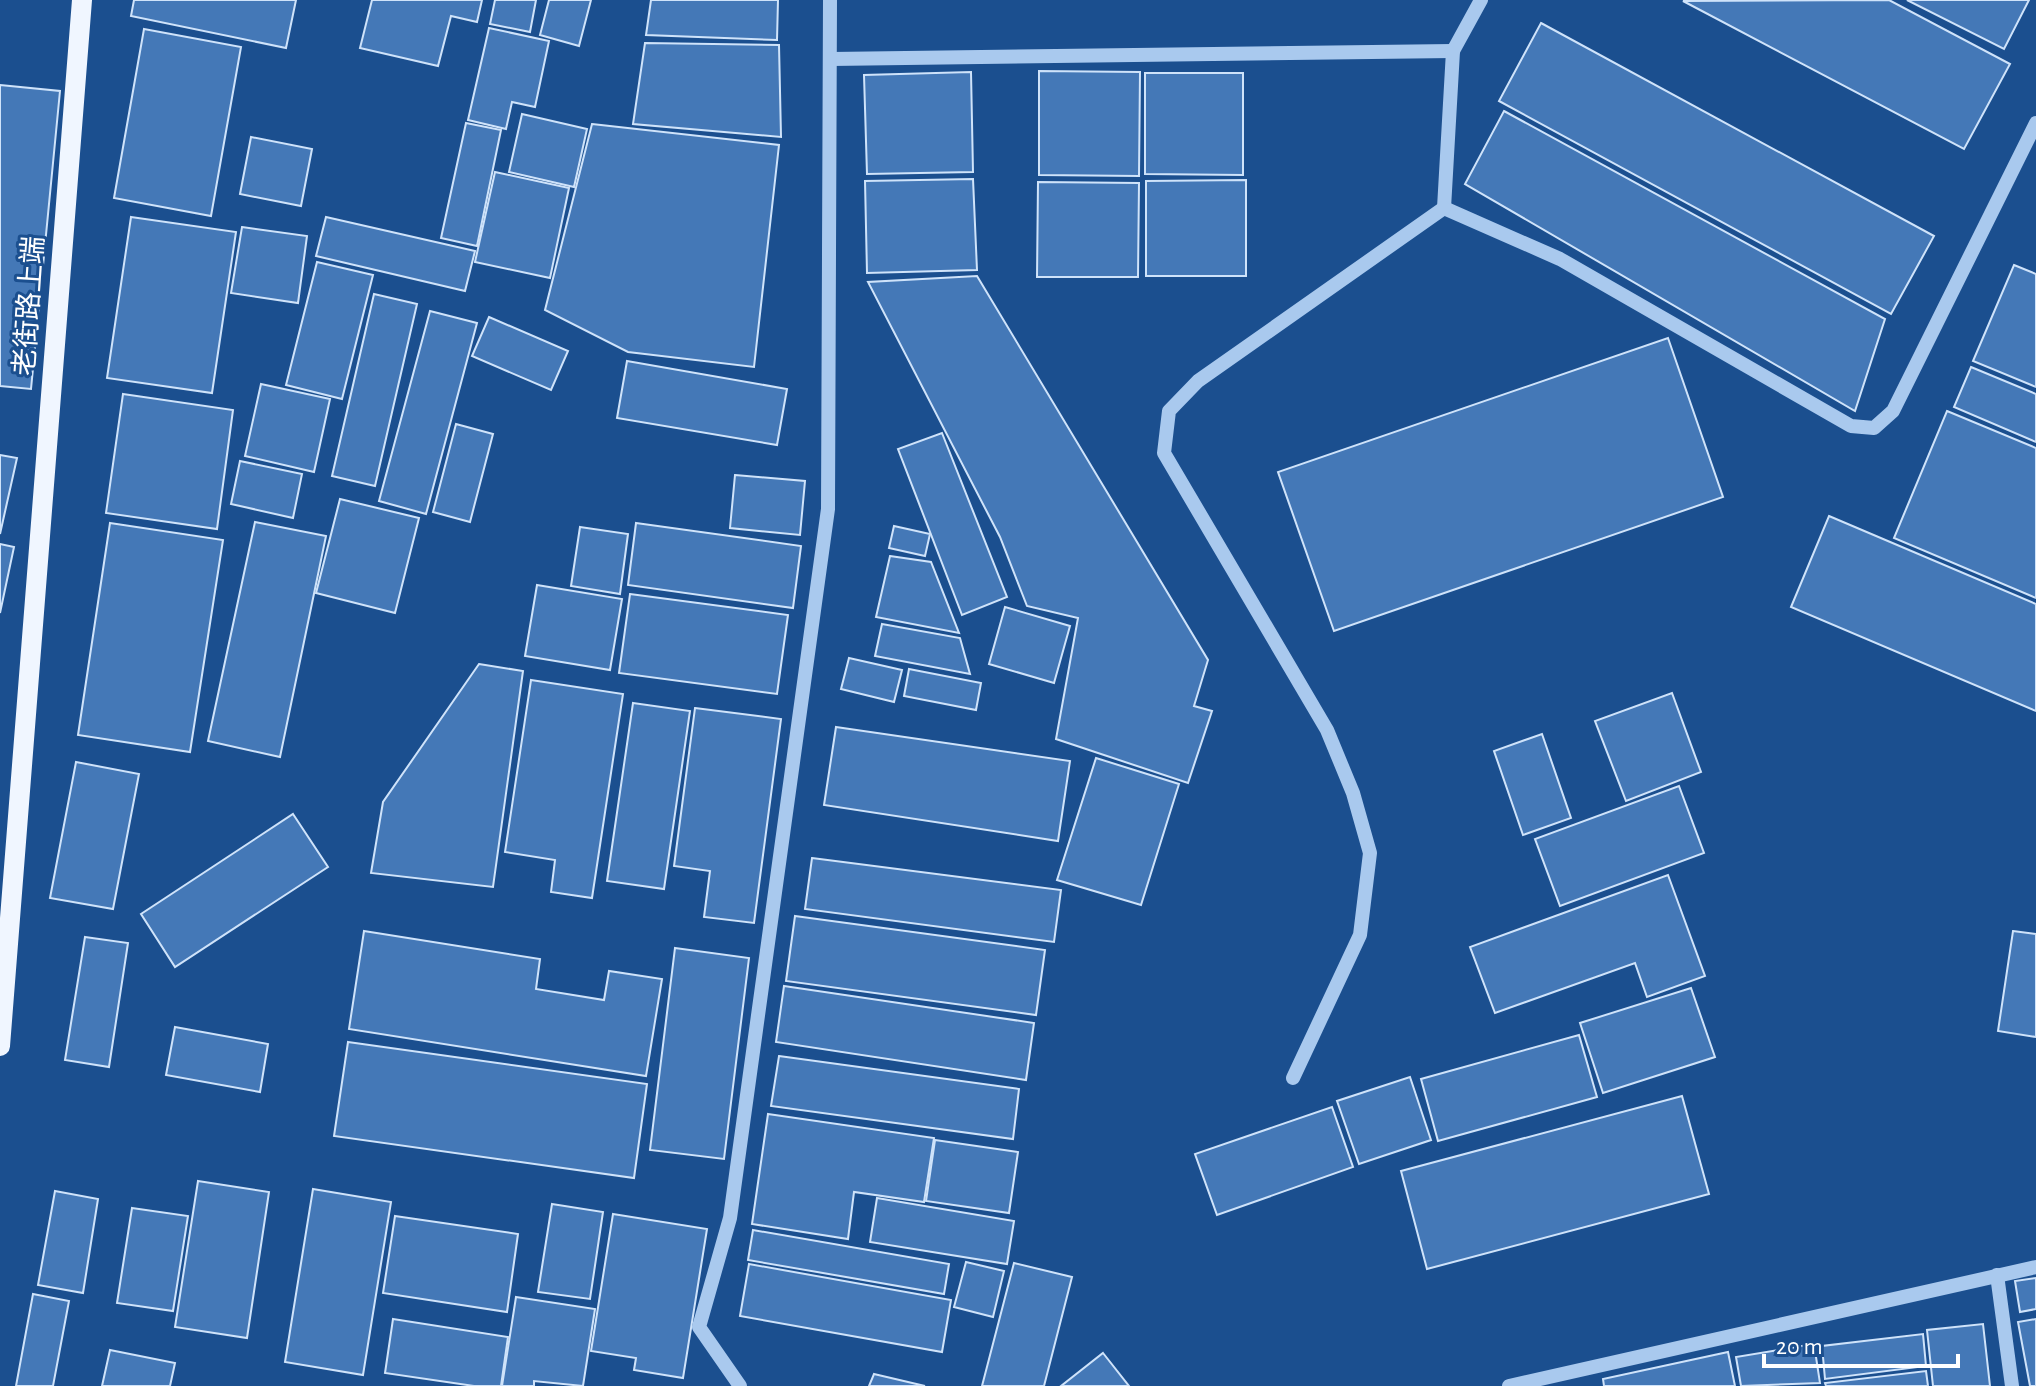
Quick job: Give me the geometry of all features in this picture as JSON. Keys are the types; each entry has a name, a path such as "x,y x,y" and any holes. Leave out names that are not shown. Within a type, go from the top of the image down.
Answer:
{"main road":[{"name":"老街路上端","path":"0,1046 82,0"}],"street":[{"path":"740,1386 699,1327 730,1218 828,509 830,0"},
{"path":"1444,208 1453,51 1481,0"},
{"path":"831,59 1453,51"},
{"path":"1444,208 1560,259 1851,426 1874,428 1893,411 2036,123"},
{"path":"1293,1078 1360,935 1370,853 1353,793 1327,730 1164,453 1169,411 1198,381 1444,208"},
{"path":"1509,1386 2036,1267"},
{"path":"1997,1275 2012,1386"}],"building":[{"path":"134,0 296,0 286,48 131,16"},
{"path":"372,0 482,0 477,22 451,16 438,66 360,48"},
{"path":"495,0 536,0 530,32 490,24"},
{"path":"549,0 591,0 579,46 540,35"},
{"path":"651,0 778,0 777,40 646,35"},
{"path":"1889,0 2010,64 1964,149 1683,1"},
{"path":"1907,0 2029,0 2004,49"},
{"path":"1541,23 1934,236 1891,314 1499,101"},
{"path":"489,28 549,41 535,107 512,102 506,129 468,120"},
{"path":"144,29 241,47 211,216 114,198"},
{"path":"645,43 779,45 781,137 633,124"},
{"path":"1039,71 1140,72 1139,176 1039,175"},
{"path":"971,72 973,172 867,174 864,75"},
{"path":"1145,73 1243,73 1243,175 1145,174"},
{"path":"0,85 60,91 31,389 0,386"},
{"path":"1504,111 1885,319 1855,411 1465,184"},
{"path":"522,114 587,129 574,187 509,172"},
{"path":"466,123 501,130 477,246 441,238"},
{"path":"592,124 779,145 754,367 628,352 545,310"},
{"path":"251,137 312,149 301,206 240,194"},
{"path":"495,172 569,188 550,278 475,262"},
{"path":"973,179 977,270 867,273 865,181"},
{"path":"1246,180 1246,276 1146,276 1146,181"},
{"path":"1038,182 1139,183 1138,277 1037,277"},
{"path":"131,217 236,232 212,393 107,378"},
{"path":"326,217 475,251 465,291 316,256"},
{"path":"242,227 307,236 298,303 231,293"},
{"path":"317,262 373,275 342,399 286,385"},
{"path":"2014,265 2036,274 2036,387 1973,361"},
{"path":"977,276 1208,660 1194,706 1212,711 1188,783 1056,739 1078,618 1027,606 1000,537 868,282"},
{"path":"374,294 417,304 375,486 332,476"},
{"path":"430,311 477,323 426,514 379,501"},
{"path":"489,317 568,351 551,390 472,356"},
{"path":"1668,338 1723,497 1334,631 1278,472"},
{"path":"627,361 787,389 777,445 617,418"},
{"path":"1971,367 2036,394 2036,442 1954,407"},
{"path":"261,384 330,399 314,472 245,456"},
{"path":"123,394 233,410 217,529 106,513"},
{"path":"1947,411 2036,448 2036,598 1894,538"},
{"path":"456,424 493,434 470,522 433,512"},
{"path":"942,433 1007,597 962,615 898,449"},
{"path":"0,455 17,458 0,534"},
{"path":"240,461 302,474 293,518 231,504"},
{"path":"735,475 805,481 800,535 730,528"},
{"path":"340,499 419,518 395,613 316,593"},
{"path":"1829,516 2036,604 2036,711 1791,607"},
{"path":"255,522 326,536 280,757 208,741"},
{"path":"110,523 223,540 190,752 78,735"},
{"path":"636,523 801,546 793,608 628,585"},
{"path":"894,526 930,534 925,556 889,548"},
{"path":"580,527 628,534 620,594 571,586"},
{"path":"0,544 14,547 0,613"},
{"path":"890,556 931,562 959,633 876,617"},
{"path":"537,585 622,599 610,670 525,656"},
{"path":"630,594 788,615 777,694 619,673"},
{"path":"1005,607 1070,626 1054,683 989,664"},
{"path":"882,624 960,638 970,674 875,656"},
{"path":"849,658 902,670 894,702 841,689"},
{"path":"479,664 523,671 493,887 371,873 383,802"},
{"path":"909,669 981,683 976,710 904,696"},
{"path":"531,680 623,694 592,898 551,892 555,860 505,852"},
{"path":"1672,693 1701,772 1626,801 1595,721"},
{"path":"633,703 690,711 664,889 607,881"},
{"path":"695,708 781,719 754,923 704,917 710,871 674,866"},
{"path":"836,727 1070,761 1058,841 824,805"},
{"path":"1542,734 1571,818 1523,835 1494,751"},
{"path":"1096,758 1179,784 1141,905 1057,880"},
{"path":"76,762 139,774 113,909 50,898"},
{"path":"1679,786 1704,853 1560,906 1535,839"},
{"path":"293,814 328,867 175,967 141,914"},
{"path":"812,858 1061,890 1054,942 805,909"},
{"path":"1668,875 1705,976 1647,997 1635,963 1495,1013 1470,947"},
{"path":"795,916 1045,950 1036,1015 786,981"},
{"path":"364,931 540,959 536,989 604,1000 609,971 662,979 646,1076 349,1029"},
{"path":"2013,931 2036,934 2036,1037 1998,1031"},
{"path":"85,937 128,943 109,1067 65,1060"},
{"path":"675,948 749,958 724,1159 650,1150"},
{"path":"784,986 1034,1023 1026,1080 776,1042"},
{"path":"1691,988 1715,1057 1603,1093 1580,1023"},
{"path":"175,1027 268,1044 260,1092 166,1075"},
{"path":"1579,1035 1597,1097 1438,1141 1421,1079"},
{"path":"348,1042 647,1084 634,1178 334,1136"},
{"path":"779,1056 1019,1089 1013,1139 771,1106"},
{"path":"1410,1077 1431,1140 1359,1164 1337,1101"},
{"path":"1682,1096 1709,1194 1427,1269 1401,1171"},
{"path":"1332,1107 1353,1167 1217,1215 1195,1154"},
{"path":"768,1114 934,1138 924,1202 854,1192 848,1239 752,1224"},
{"path":"935,1140 1018,1152 1009,1213 926,1201"},
{"path":"198,1181 269,1192 247,1338 175,1327"},
{"path":"313,1189 391,1202 363,1375 285,1362"},
{"path":"55,1191 98,1199 83,1293 38,1285"},
{"path":"877,1198 1014,1221 1007,1264 870,1242"},
{"path":"552,1204 603,1212 590,1299 538,1292"},
{"path":"132,1208 188,1216 173,1311 117,1303"},
{"path":"613,1214 707,1229 683,1378 634,1370 636,1358 591,1351"},
{"path":"395,1216 518,1234 507,1312 383,1293"},
{"path":"753,1230 949,1264 944,1294 748,1260"},
{"path":"966,1262 1004,1271 993,1317 954,1307"},
{"path":"1014,1263 1072,1277 1044,1386 982,1386"},
{"path":"749,1264 951,1300 942,1352 740,1316"},
{"path":"2036,1278 2036,1309 2020,1312 2015,1281"},
{"path":"33,1294 69,1301 53,1386 16,1386"},
{"path":"516,1297 595,1309 583,1386 534,1381 534,1386 502,1386"},
{"path":"393,1319 508,1337 501,1386 474,1386 385,1373"},
{"path":"2036,1319 2036,1386 2030,1386 2018,1322"},
{"path":"1983,1324 1990,1386 1933,1386 1927,1330"},
{"path":"1923,1334 1926,1366 1825,1379 1822,1346"},
{"path":"1814,1344 1820,1383 1741,1386 1736,1357"},
{"path":"110,1350 175,1363 170,1386 102,1386"},
{"path":"1728,1352 1735,1386 1604,1386 1603,1379"},
{"path":"1103,1353 1129,1386 1061,1386"},
{"path":"1926,1371 1928,1386 1826,1386 1825,1383"},
{"path":"874,1374 925,1386 869,1386"}]}
